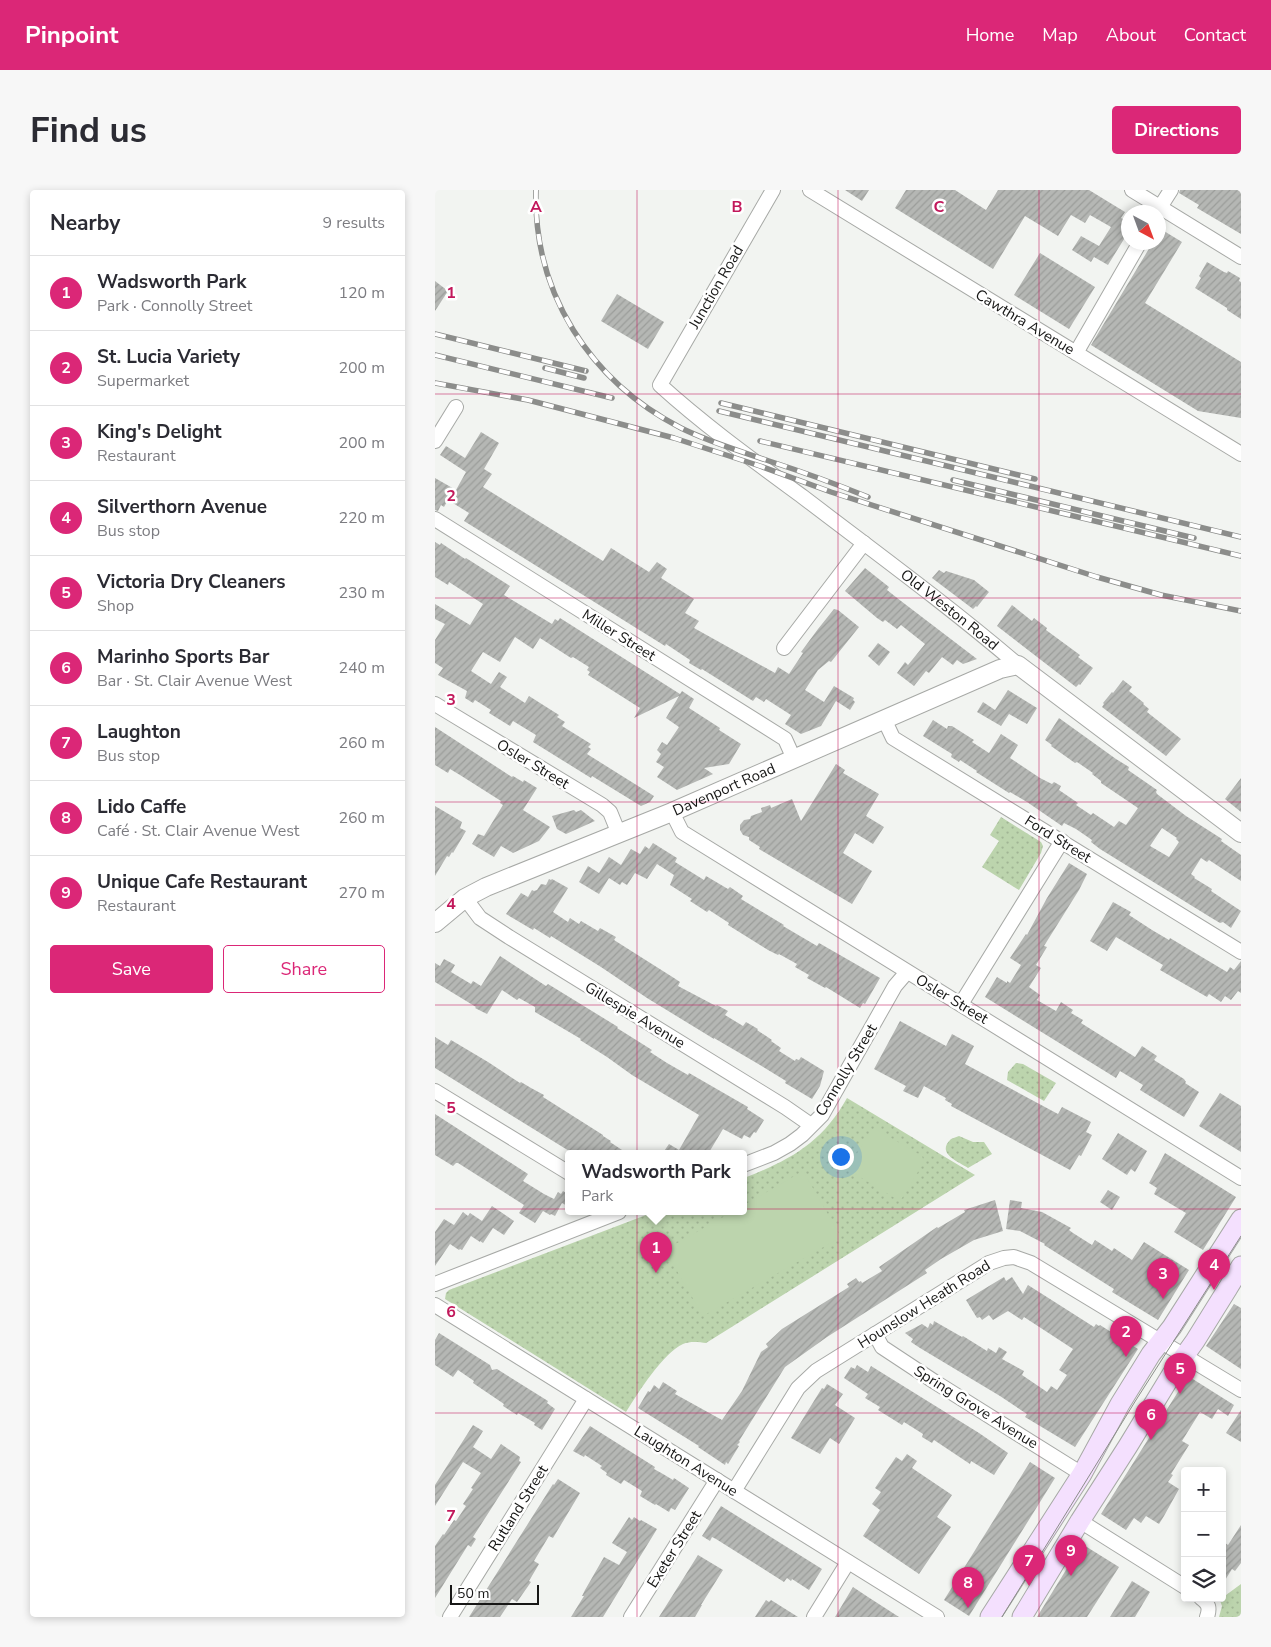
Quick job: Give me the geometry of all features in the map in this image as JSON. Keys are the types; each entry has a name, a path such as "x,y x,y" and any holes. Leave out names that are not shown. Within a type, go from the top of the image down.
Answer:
{"main road":[{"path":"990,1617 1082,1474 1120,1404 1241,1219"},
{"path":"1022,1617 1080,1521 1241,1266"}],"street":[{"name":"Junction Road","path":"660,385 773,190"},
{"name":"Cawthra Avenue","path":"810,190 1241,454"},
{"path":"1132,190 1152,205"},
{"path":"1162,205 1171,190"},
{"path":"1166,214 1241,257"},
{"path":"1076,353 1134,250"},
{"name":"Old Weston Road","path":"660,385 686,408 760,466 1241,833"},
{"path":"435,441 456,407"},
{"name":"Miller Street","path":"435,519 785,739 794,759"},
{"path":"784,648 864,544"},
{"name":"Davenport Road","path":"435,923 465,898 486,888 672,812 1000,669 1018,664"},
{"name":"Osler Street","path":"435,704 602,805 611,812 619,834"},
{"name":"Ford Street","path":"885,719 893,738 1241,952"},
{"name":"Osler Street","path":"672,812 682,832 1241,1178"},
{"path":"961,1004 1061,841"},
{"name":"Gillespie Avenue","path":"465,898 481,918 509,937 777,1102 811,1125"},
{"name":"Connolly Street","path":"747,1164 774,1154 802,1134 822,1115 895,986 907,972"},
{"path":"435,1091 565,1171"},
{"path":"435,1284 609,1215"},
{"name":"Hounslow Heath Road","path":"733,1490 805,1380 816,1371 989,1262 1004,1258 1015,1257 1031,1263 1241,1390"},
{"name":"Laughton Avenue","path":"435,1305 937,1617"},
{"name":"Spring Grove Avenue","path":"875,1334 882,1347 1082,1474"},
{"name":"Rutland Street","path":"450,1617 586,1399"},
{"name":"Exeter Street","path":"631,1617 717,1480"},
{"path":"1080,1521 1181,1584"},
{"path":"814,1617 848,1562"},
{"path":"1205,1602 1209,1607 1207,1617"}],"green space":[{"path":"1001,817 1041,842 1043,846 1041,853 1019,890 982,867 999,841 990,835"},
{"path":"1016,1063 1023,1064 1056,1083 1044,1101 1007,1080 1008,1072"},
{"path":"847,1098 975,1175 706,1343 689,1342 675,1349 659,1364 626,1412 445,1299 446,1293 449,1290 646,1215 747,1215 747,1177 790,1157 803,1148 827,1127"},
{"path":"876,1129 922,1156 924,1162 902,1198 898,1200 850,1171 850,1165 871,1130"},
{"path":"959,1136 973,1142 984,1142 992,1154 968,1168 947,1153 947,1144 951,1139"},
{"path":"803,1171 841,1237 703,1316 665,1250 727,1215 747,1215 747,1203"},
{"path":"1241,1584 1241,1617 1219,1617 1222,1606 1220,1602 1226,1602 1226,1595"}],"building":[{"path":"845,190 869,190 862,201"},
{"path":"906,190 955,190 986,210 998,190 1089,190 1121,210 1121,244 1108,265 1094,257 1091,262 1072,250 1081,236 1099,246 1111,227 1090,215 1085,223 1071,215 1058,236 1025,216 993,269 895,208"},
{"path":"1180,190 1241,190 1241,234 1197,208 1199,205 1179,193"},
{"path":"1166,232 1182,242 1145,303 1241,362 1241,418 1198,411 1091,345 1148,250 1166,250"},
{"path":"1040,253 1095,287 1069,329 1014,295"},
{"path":"1207,262 1224,272 1227,273 1228,271 1240,278 1241,319 1195,288"},
{"path":"435,281 448,291 435,311"},
{"path":"617,294 664,322 648,349 601,321"},
{"path":"481,432 499,443 484,469 492,474 483,487 603,561 611,548 649,572 657,562 667,569 661,578 694,599 685,613 699,621 694,628 775,673 778,667 789,674 803,653 801,652 818,629 834,609 838,610 859,627 831,662 829,661 818,670 805,690 824,702 834,686 854,698 855,702 850,710 836,701 821,726 801,734 785,724 791,715 766,699 764,702 756,697 753,701 689,663 690,660 666,644 665,646 464,521 469,513 448,500 444,507 441,505 438,511 435,510 435,478 456,490 466,472 440,455 446,446 465,458"},
{"path":"435,542 440,545 441,543 510,586 504,595 552,624 555,619 558,621 560,618 680,694 682,691 694,699 689,708 741,744 729,764 704,768 713,774 677,790 657,777 664,767 656,762 661,754 657,750 662,742 667,745 679,727 666,718 679,696 634,718 640,708 588,675 590,672 587,670 589,667 540,638 533,649 515,637 500,662 483,652 471,671 491,684 499,672 507,677 500,687 525,703 529,696 559,715 557,717 565,722 562,726 591,744 588,747 591,749 587,754 654,796 650,802 641,806 592,776 591,778 533,742 536,735 513,721 510,726 489,713 491,710 475,700 473,703 465,698 467,691 438,675 443,668 435,663 435,640 445,624 435,619 435,604 470,625 483,604 449,582 448,585 435,577"},
{"path":"865,568 889,587 887,590 977,659 963,664 957,660 953,665 942,657 929,673 926,671 914,686 897,673 905,662 908,665 925,644 901,625 897,629 885,620 883,622 845,591"},
{"path":"939,570 944,573 946,571 974,580 989,592 977,607 973,609 932,578"},
{"path":"1012,605 1032,621 1034,618 1047,628 1046,630 1080,655 1078,657 1093,668 1080,685 1076,687 997,626"},
{"path":"878,643 890,652 879,666 868,656"},
{"path":"1123,680 1132,687 1129,691 1149,709 1147,712 1181,739 1166,756 1102,707 1103,703"},
{"path":"1008,690 1037,708 1027,724 1009,714 1001,726 977,712 983,702 995,710"},
{"path":"1059,718 1129,767 1128,770 1157,790 1157,794 1186,816 1222,839 1221,841 1241,855 1241,881 1209,860 1207,862 1201,858 1191,874 1194,878 1212,889 1211,891 1241,911 1231,928 1100,849 1091,842 1092,840 1076,829 1064,823 1062,826 960,760 959,762 951,757 952,754 923,736 933,720 947,729 948,726 952,726 974,740 972,742 989,753 1001,734 1018,745 1010,758 1040,778 1061,786 1059,790 1091,815 1093,813 1114,827 1119,821 1126,825 1138,808 1101,783 1093,773 1077,762 1075,763 1045,740","holes":["1162,828 1177,838 1179,842 1169,857 1150,846"]},
{"path":"435,727 512,777 523,782 524,780 537,788 523,810 550,827 539,841 513,853 501,846 494,857 472,844 478,834 484,836 503,805 500,803 501,801 450,769 448,773 435,765"},
{"path":"836,764 845,770 843,773 879,794 866,816 884,827 873,844 855,833 843,853 872,871 852,904 759,849 760,847 749,840 749,837 743,835 740,830 740,825 744,820 750,819 751,816 762,812 761,808 770,805 771,808 792,799 801,821"},
{"path":"1241,778 1241,812 1225,799"},
{"path":"435,806 462,822 460,828 466,831 453,853 449,857 447,856 435,876"},
{"path":"574,810 576,812 581,810 595,821 566,834 557,829 552,816"},
{"path":"653,843 677,858 675,862 704,880 706,876 728,889 730,887 743,896 741,899 783,926 817,946 819,943 880,978 865,1004 863,1003 860,1008 826,987 807,978 809,975 795,967 797,964 768,950 728,925 729,923 709,910 707,912 690,901 692,899 670,885 674,875 657,864 647,879 635,873 627,885 622,882 620,885 609,878 599,894 579,882 588,866 599,873 609,857 621,865 631,849 640,854 645,846 649,849"},
{"path":"1069,863 1087,874 1044,946 1047,947 1036,965 1041,968 1029,987 1040,995 1037,1000 1056,1011 1061,1002 1073,1010 1071,1013 1083,1020 1081,1023 1135,1057 1142,1046 1157,1056 1154,1060 1184,1079 1185,1083 1199,1092 1184,1117 1140,1090 1143,1085 1120,1071 1116,1078 985,997 997,977 1010,983 1021,965 1010,958 1027,935"},
{"path":"549,879 568,888 553,912 568,922 570,918 579,924 581,921 598,931 600,928 616,937 614,940 680,982 678,986 728,1011 725,1015 743,1026 746,1022 758,1029 781,1048 779,1051 795,1061 801,1057 824,1071 820,1086 812,1099 760,1065 647,998 551,936 550,938 534,928 533,930 506,914 521,893 528,897 532,890 537,890 541,884 546,885"},
{"path":"1113,902 1131,912 1129,915 1152,930 1169,940 1170,938 1227,972 1230,967 1234,970 1241,961 1241,993 1238,991 1231,1000 1225,996 1221,1002 1209,994 1207,997 1160,970 1163,965 1116,937 1107,951 1090,941"},
{"path":"500,956 546,986 548,984 618,1027 652,1050 650,1052 667,1063 688,1075 689,1073 748,1107 747,1109 764,1120 756,1133 754,1132 750,1138 744,1135 742,1139 723,1129 710,1150 679,1150 699,1115 632,1075 581,1039 535,1012 535,1007 519,998 517,1000 502,990 487,1014 475,1008 435,982 435,963 440,966 444,959 455,965 451,972 471,984 473,981 481,986"},
{"path":"900,1021 946,1046 952,1034 974,1046 965,1064 1058,1114 1062,1107 1091,1122 1086,1132 1092,1135 1081,1156 1079,1155 1070,1170 951,1106 952,1104 945,1100 946,1098 924,1086 918,1098 903,1091 906,1086 874,1069"},
{"path":"435,1037 448,1045 451,1040 520,1083 544,1095 543,1097 603,1135 622,1150 568,1150 435,1068"},
{"path":"1220,1093 1241,1106 1241,1152 1199,1126"},
{"path":"435,1114 528,1174 523,1181 544,1194 554,1199 558,1192 561,1194 563,1191 565,1192 565,1205 562,1203 555,1216 543,1211 535,1223 519,1213 524,1205 458,1163 453,1166 435,1155"},
{"path":"1118,1133 1147,1151 1135,1172 1131,1169 1127,1175 1102,1159"},
{"path":"669,1144 679,1150 665,1150"},
{"path":"1165,1153 1236,1197 1203,1250 1174,1232 1186,1213 1154,1194 1157,1188 1149,1183"},
{"path":"1108,1190 1120,1197 1112,1210 1100,1202"},
{"path":"995,1200 1003,1231 974,1240 941,1259 925,1270 927,1273 827,1337 785,1367 739,1441 737,1445 739,1446 728,1464 726,1462 725,1465 699,1446 638,1408 648,1391 650,1392 654,1385 659,1389 663,1382 677,1391 675,1394 722,1420 742,1391 761,1352 768,1347 766,1344 782,1329 849,1287 847,1284 856,1278 862,1283 882,1271 879,1267 937,1227 965,1212 964,1210"},
{"path":"1010,1200 1022,1202 1021,1208 1042,1212 1071,1228 1069,1230 1092,1245 1095,1240 1112,1251 1114,1248 1132,1260 1144,1242 1189,1270 1158,1320 1112,1292 1114,1289 1045,1244 1020,1231 1006,1229"},
{"path":"492,1206 514,1221 504,1235 493,1228 483,1243 471,1236 462,1250 450,1244 435,1266 435,1232 444,1219 454,1225 463,1212 468,1216 470,1213 482,1221"},
{"path":"1004,1277 1006,1281 1012,1277 1023,1294 1028,1285 1094,1327 1096,1324 1100,1325 1138,1349 1075,1447 1025,1417 1027,1414 1000,1396 911,1342 913,1339 905,1333 922,1324 928,1328 930,1323 933,1325 934,1321 987,1351 988,1348 996,1353 999,1347 1007,1352 1002,1359 1024,1371 1022,1375 1047,1392 1051,1386 1057,1390 1067,1375 1059,1370 1073,1349 1024,1317 1022,1320 1008,1311 993,1320 989,1315 982,1320 980,1317 977,1318 966,1300"},
{"path":"1234,1304 1241,1308 1241,1369 1206,1346"},
{"path":"439,1333 490,1365 492,1370 497,1369 548,1401 547,1403 555,1409 542,1430 534,1425 535,1423 503,1406 504,1404 473,1383 474,1381 458,1370 453,1377 435,1365 435,1340"},
{"path":"857,1365 868,1372 871,1366 1008,1453 994,1475 971,1461 970,1464 934,1440 932,1443 922,1437 923,1434 904,1422 902,1425 878,1410 880,1407 865,1398 868,1394 844,1378 851,1367 855,1369"},
{"path":"1188,1376 1234,1405 1228,1416 1218,1409 1212,1419 1200,1412 1182,1441 1189,1445 1168,1482 1179,1489 1159,1524 1146,1516 1141,1523 1134,1518 1126,1530 1101,1514"},
{"path":"827,1384 843,1394 835,1405 855,1418 839,1444 830,1438 820,1454 791,1438 822,1388 824,1389"},
{"path":"1241,1410 1241,1442 1226,1433"},
{"path":"473,1425 483,1431 473,1447 491,1459 501,1444 520,1457 519,1461 521,1462 473,1537 476,1539 471,1547 468,1545 435,1598 435,1546 466,1506 463,1504 481,1473 463,1462 435,1506 435,1485"},
{"path":"590,1426 655,1467 654,1469 673,1480 674,1478 689,1488 675,1510 671,1508 669,1512 655,1505 640,1496 642,1491 624,1480 621,1484 606,1475 607,1473 600,1468 602,1466 585,1455 584,1457 573,1451"},
{"path":"907,1454 917,1461 912,1468 952,1495 937,1517 951,1527 919,1574 863,1536 880,1510 872,1504 881,1492 875,1488 896,1457 902,1461"},
{"path":"1030,1462 1055,1478 969,1616 944,1600"},
{"path":"558,1479 580,1493 553,1538 549,1536 534,1561 539,1564 529,1581 531,1582 517,1602 512,1599 500,1617 469,1617 553,1484"},
{"path":"721,1506 822,1569 809,1590 792,1579 791,1581 787,1578 784,1582 716,1539 712,1537 710,1541 702,1536"},
{"path":"629,1517 632,1520 634,1517 641,1520 657,1529 603,1617 571,1617 604,1557 619,1565 627,1552 612,1543"},
{"path":"1241,1525 1241,1563 1235,1571 1232,1569 1226,1579 1226,1544 1228,1545"},
{"path":"1082,1544 1119,1567 1087,1617 1037,1617"},
{"path":"698,1555 723,1570 695,1617 659,1617"},
{"path":"1132,1581 1150,1592 1135,1617 1110,1617"},
{"path":"853,1587 868,1597 899,1617 835,1617"},
{"path":"766,1600 769,1602 771,1600 798,1617 755,1617"}],"tram line":[{"path":"1002,1617 1136,1400 1241,1236"}],"railway":[{"path":"536,190 538,228 545,264 557,298 573,330 594,359 620,385 649,409 692,433 868,497"},
{"path":"435,334 586,371"},
{"path":"435,355 612,398"},
{"path":"545,368 584,378"},
{"path":"435,383 528,400 674,438 831,492 1097,577 1161,595 1241,611"},
{"path":"721,403 1035,479"},
{"path":"719,411 1241,537"},
{"path":"760,441 1241,556"},
{"path":"953,480 1194,538"}],"place":[{"name":"Wadsworth Park","path":"656,1273"},
{"name":"Silverthorn Avenue","path":"1214,1290"},
{"name":"King's Delight","path":"1163,1299"},
{"name":"St. Lucia Variety","path":"1126,1357"},
{"name":"Victoria Dry Cleaners","path":"1180,1394"},
{"name":"Marinho Sports Bar","path":"1151,1440"},
{"name":"Unique Cafe Restaurant","path":"1071,1576"},
{"name":"Laughton","path":"1029,1586"},
{"name":"Lido Caffe","path":"968,1608"}]}
